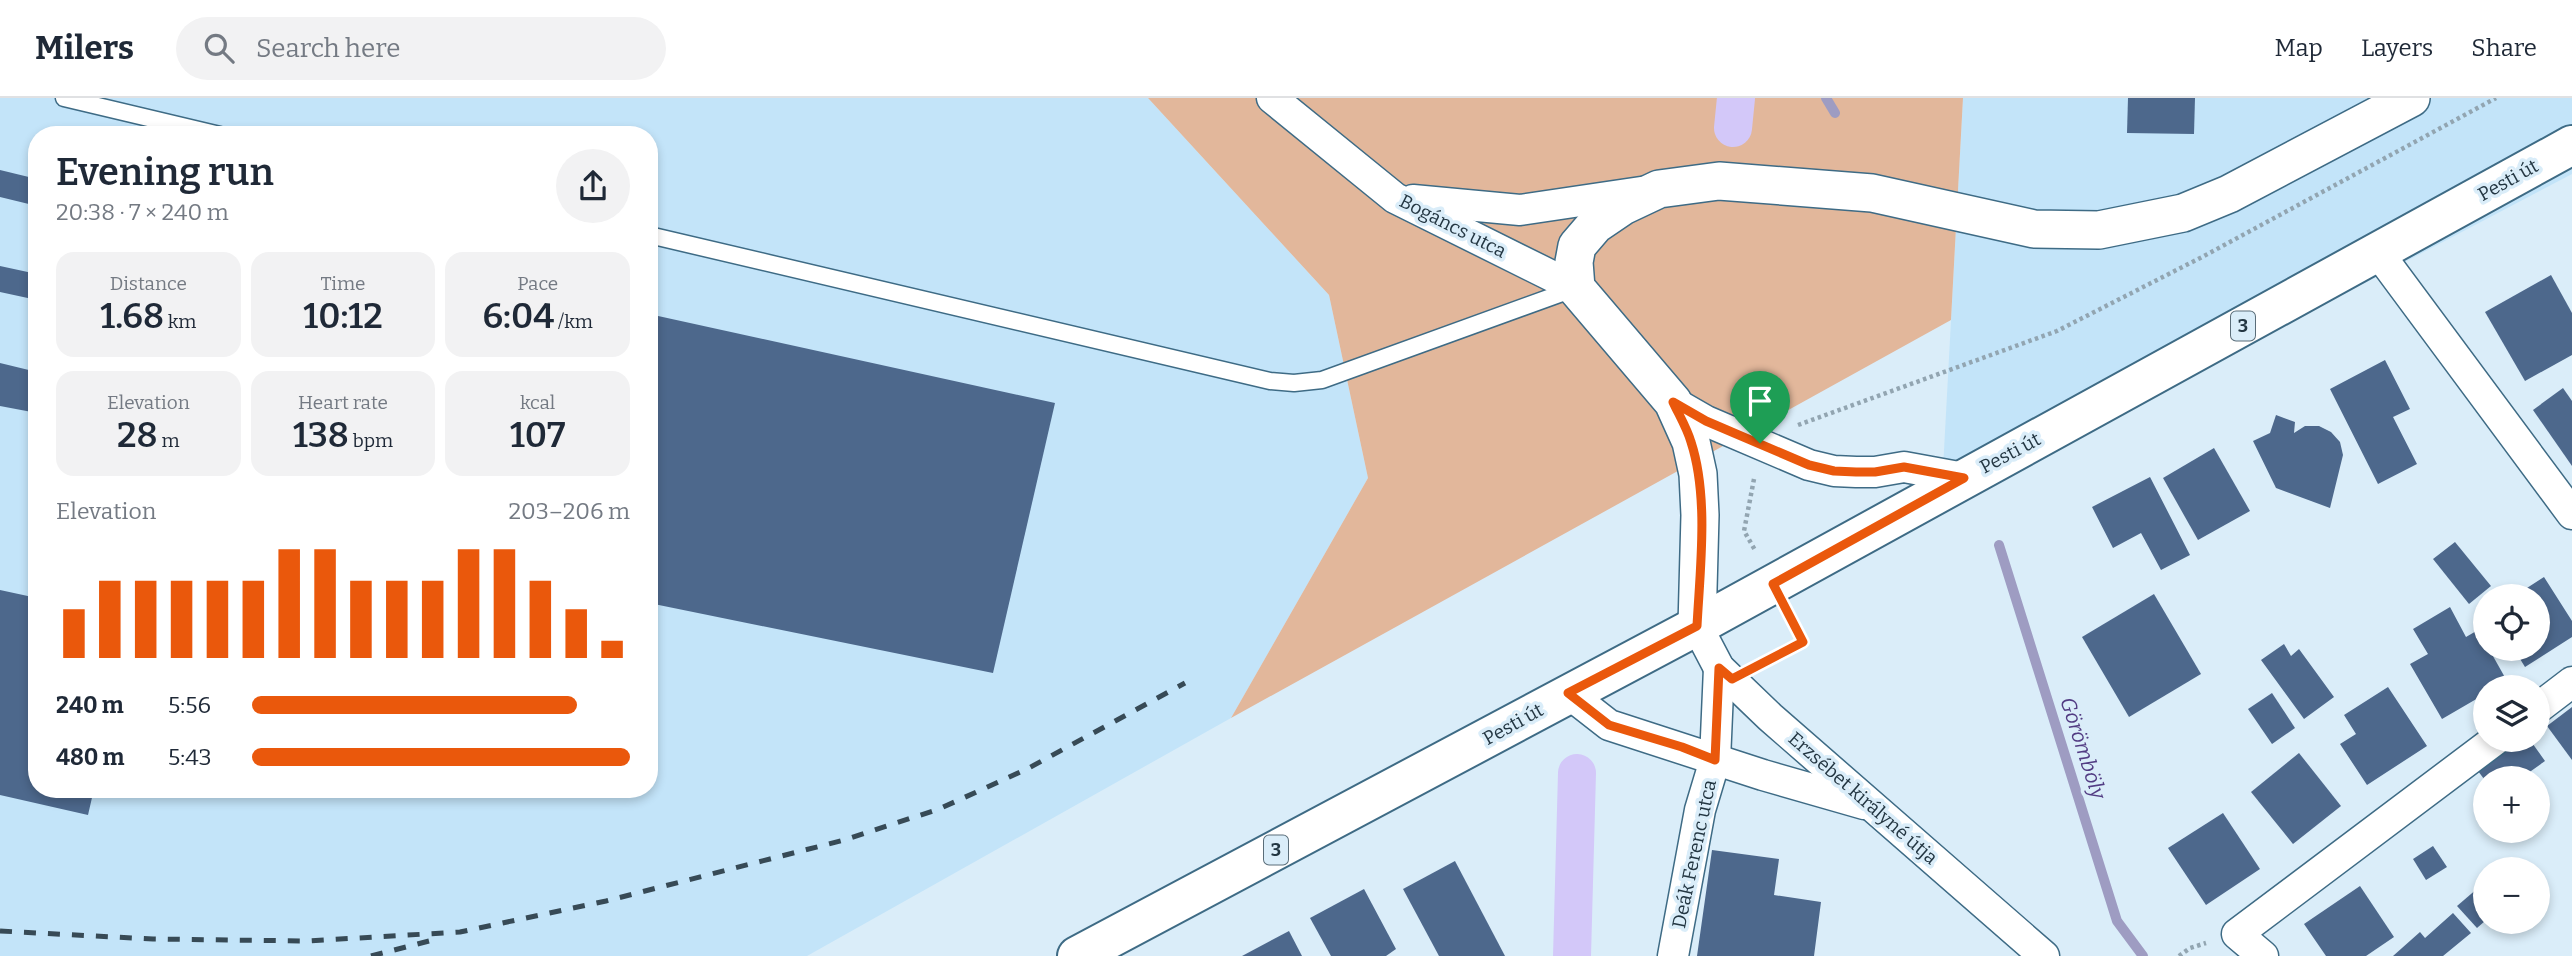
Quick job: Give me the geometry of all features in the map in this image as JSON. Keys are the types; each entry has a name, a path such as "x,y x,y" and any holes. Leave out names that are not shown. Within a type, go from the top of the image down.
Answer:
{"main road":[{"name":"Pesti út","path":"1077,956 1697,626 2572,145"}],"street":[{"name":"Bogáncs utca","path":"1272,98 1395,198 1576,288"},
{"path":"1395,198 1520,210 1719,181 1872,193 2034,229 2099,230 2183,213 2229,194 2410,98"},
{"path":"1659,189 1623,206 1595,225 1577,246 1574,262 1576,288 1673,402 1691,442 1698,474 1701,551 1697,626"},
{"path":"2377,251 2572,513"},
{"path":"1673,402 1706,421 1809,465 1834,471 1875,472 1904,467 1964,478"},
{"name":"Erzsébet királyné útja","path":"1697,626 1726,674 1777,724 2044,956"},
{"name":"Deák Ferenc utca","path":"1673,956 1700,810 1715,760 1726,674"},
{"path":"2550,699 2572,682"},
{"path":"1568,693 1609,725 1715,760 1872,806"},
{"path":"2263,956 2237,934 2479,752"}],"lane":[{"path":"64,98 182,126"},
{"path":"658,237 1270,381 1294,383 1322,380 1576,288"}],"path":[{"path":"1726,674 1803,642 1744,531 1760,443 1787,429 2057,331 2204,256 2496,98"},
{"path":"2179,956 2190,948"}],"shaded area":[{"path":"0,98 1148,98 1329,295 1368,478 1231,718 807,956 0,956"},
{"path":"1148,98 1963,98 1951,320 1231,718 1368,478 1329,295"},
{"path":"1963,98 2572,98 2572,174 1941,506"}],"building":[{"path":"2128,98 2195,98 2194,134 2127,133"},
{"path":"0,170 28,177 28,204 0,197"},
{"path":"0,266 28,272 28,298 0,292"},
{"path":"2551,275 2572,313 2572,355 2525,381 2485,312"},
{"path":"658,316 1055,403 993,673 658,605"},
{"path":"2385,360 2410,409 2393,417 2417,464 2378,484 2330,389"},
{"path":"0,363 28,370 28,411 0,406"},
{"path":"2563,388 2572,401 2572,466 2533,410"},
{"path":"2276,415 2295,422 2294,433 2305,426 2319,426 2331,432 2340,442 2343,455 2330,508 2276,488 2253,441 2270,433"},
{"path":"2214,448 2250,511 2198,540 2163,478"},
{"path":"2150,477 2190,555 2161,570 2141,533 2113,548 2092,507"},
{"path":"2455,542 2489,584 2473,584 2473,601 2469,604 2433,559"},
{"path":"2544,577 2548,584 2533,584"},
{"path":"2550,586 2572,621 2572,637 2550,651"},
{"path":"0,590 28,596 28,798 92,798 88,815 0,795"},
{"path":"2154,594 2201,674 2129,717 2082,637"},
{"path":"2450,607 2466,637 2473,633 2473,661 2496,661 2504,675 2473,675 2473,701 2442,719 2410,664 2428,654 2413,629"},
{"path":"2284,644 2291,656 2299,649 2334,697 2304,719 2261,660"},
{"path":"2521,661 2534,661 2525,667"},
{"path":"2388,687 2427,746 2367,785 2340,744 2356,734 2344,715"},
{"path":"2272,693 2295,728 2272,744 2248,709"},
{"path":"2572,707 2572,760 2550,730 2550,724"},
{"path":"2504,752 2539,752 2545,761 2538,766 2485,766"},
{"path":"2299,753 2341,806 2293,844 2251,792"},
{"path":"2223,813 2260,869 2206,905 2168,848"},
{"path":"2433,846 2447,867 2426,880 2413,859"},
{"path":"1712,850 1779,859 1774,895 1821,902 1814,956 1697,956"},
{"path":"1455,861 1505,956 1439,956 1403,889"},
{"path":"2360,886 2394,937 2366,956 2326,956 2304,924"},
{"path":"1364,889 1396,949 1386,956 1331,956 1310,918"},
{"path":"2473,892 2473,924 2457,906"},
{"path":"2453,913 2471,933 2443,956 2393,956 2420,932 2425,938"},
{"path":"1289,931 1302,956 1242,956"}],"waterway":[{"path":"1733,128 1736,98"},
{"name":"Görömböly","path":"1826,98 1835,113"},
{"name":"Görömböly","path":"1999,545 2117,921 2143,956"},
{"path":"1572,956 1577,773"}],"railway":[{"path":"0,931 153,939 307,941 460,932 606,901 844,840 939,809 1027,769 1185,683"},
{"path":"371,956 429,941"}],"route":[{"path":"1673,402 1706,421 1760,443 1809,465 1834,471 1875,472 1904,467 1964,478 1773,584 1803,642 1732,679 1719,668 1715,760 1609,725 1568,693 1697,626 1701,551 1698,474 1691,442 1673,402"}]}
